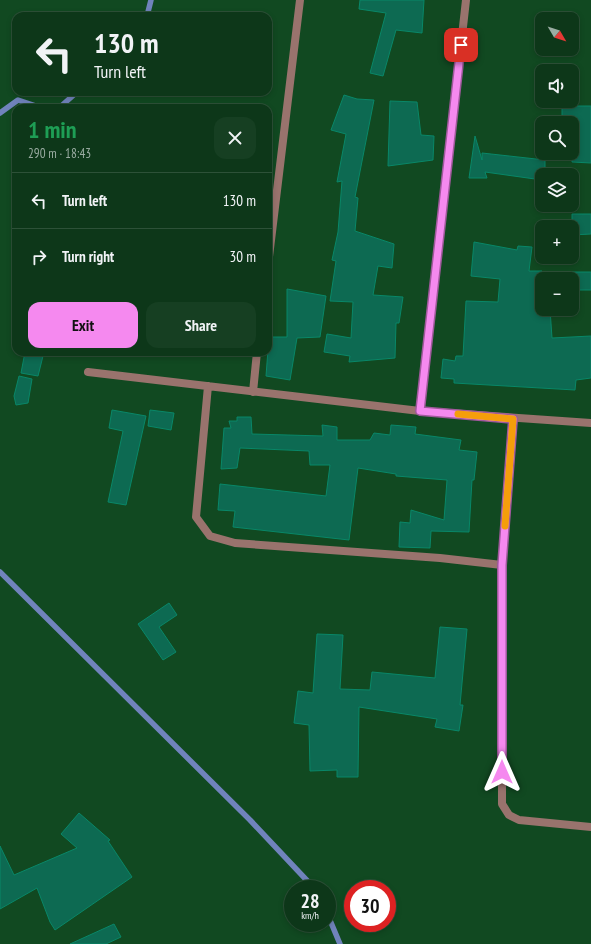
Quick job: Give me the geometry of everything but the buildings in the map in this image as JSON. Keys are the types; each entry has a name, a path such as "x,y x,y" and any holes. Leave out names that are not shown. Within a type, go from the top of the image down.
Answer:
{"street":[{"path":"272,232 300,0"},
{"path":"420,411 466,0"},
{"path":"253,392 257,356"},
{"path":"88,372 420,411 513,419 591,423"},
{"path":"208,386 196,517 210,536 234,543 440,558 502,565"},
{"path":"513,419 502,565 502,804 509,815 519,820 591,827"}],"waterway":[{"path":"148,12 151,0"},
{"path":"64,104 72,96"},
{"path":"12,104 18,100 30,104"},
{"path":"0,113 12,104"},
{"path":"0,572 250,820 307,880"},
{"path":"335,932 340,944"}],"slow traffic":[{"path":"458,414 513,419 505,526"}],"route":[{"path":"461,45 420,411 513,419 502,565 502,772"}]}
